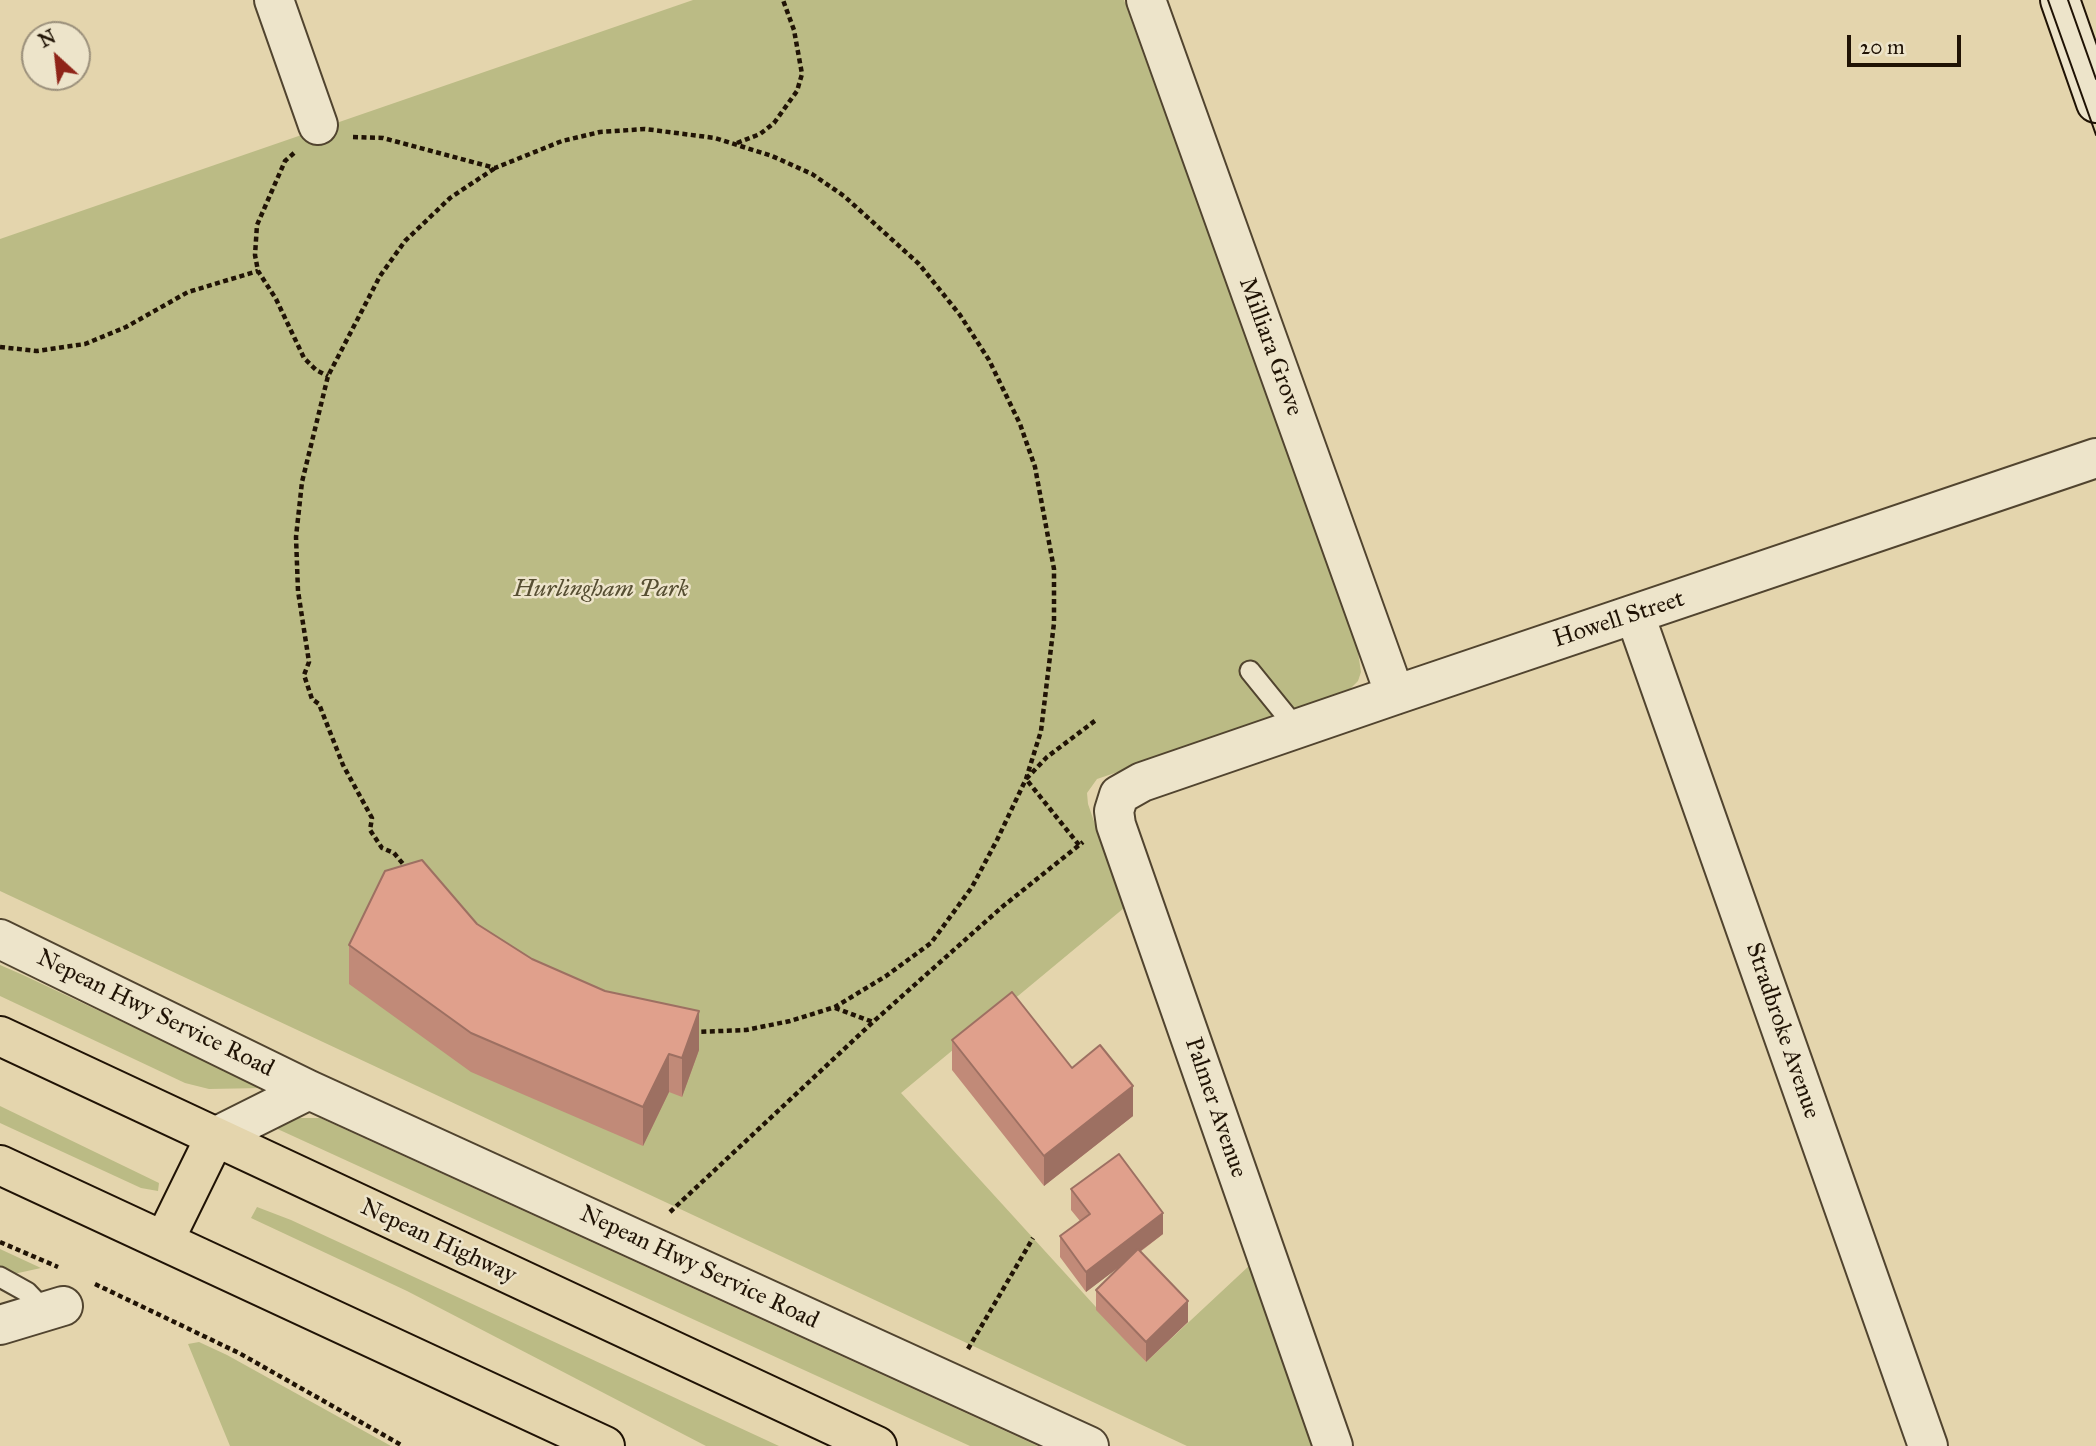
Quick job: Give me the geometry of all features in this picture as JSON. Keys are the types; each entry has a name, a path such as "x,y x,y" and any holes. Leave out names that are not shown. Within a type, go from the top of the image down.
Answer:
{"highway":[{"name":"Nepean Highway","path":"0,1036 877,1446"},
{"path":"164,1241 215,1138"},
{"path":"0,1165 605,1446"}],"street":[{"path":"274,0 323,137"},
{"name":"Milliara Grove","path":"1146,0 1395,695"},
{"path":"2060,0 2096,103"},
{"name":"Howell Street","path":"1116,825 1114,811 1119,795 1142,782 2096,458"},
{"name":"Stradbroke Avenue","path":"1635,615 1928,1446"},
{"name":"Palmer Avenue","path":"1116,825 1333,1446"},
{"name":"Nepean Hwy Service Road","path":"0,939 309,1090 1089,1446"},
{"name":"Nepean Hwy Service Road","path":"215,1138 309,1090"},
{"path":"0,1325 65,1292"}],"lane":[{"path":"1250,671 1297,729"},
{"path":"0,1278 27,1292 65,1292"}],"path":[{"path":"736,144 760,134 774,123 797,91 802,74 794,30 783,0"},
{"path":"410,872 394,853 382,848 370,830 372,818 343,765 319,704 312,699 304,675 309,662 298,591 296,537 309,448 328,376 359,311 405,241 450,198 495,168 562,141 600,132 645,129 683,132 736,144 811,174 873,219 910,255 960,315 989,360 1020,424 1035,467 1054,569 1050,663 1041,732 1026,779 972,887 931,943 886,976 835,1007 746,1030 689,1031"},
{"path":"328,376 316,370 304,358 276,299 258,271 257,225 288,156 323,137 383,138 495,168"},
{"path":"0,347 37,351 85,344 126,327 188,292 258,271"},
{"path":"1026,779 1047,757 1096,720"},
{"path":"1026,779 1079,845"},
{"path":"639,1240 873,1022 1002,907 1079,845 1116,825"},
{"path":"835,1007 873,1022"},
{"path":"968,1350 1033,1238"},
{"path":"0,1242 65,1292 239,1353 403,1446"}],"green space":[{"name":"Hurlingham Park","path":"693,0 1124,0 1357,646 1361,672 1358,681 1343,696 1097,779 1087,793 1088,804 1124,908 901,1093 1146,1362 1250,1265 1316,1446 1187,1446 0,891 0,239"},
{"path":"0,965 263,1088 209,1089 185,1083 0,996"},
{"path":"0,1106 159,1183 158,1191 141,1188 0,1123"},
{"path":"295,1118 320,1118 1038,1446 970,1446 271,1126"},
{"path":"257,1207 291,1220 779,1446 706,1446 407,1291 251,1218"},
{"path":"0,1249 41,1268 9,1275 0,1271"},
{"path":"199,1342 391,1446 230,1446 188,1344"}],"building":[{"path":"422,860 477,924 532,959 605,991 699,1011 682,1058 669,1054 643,1107 471,1033 349,945 385,871"},
{"path":"1012,992 1072,1068 1100,1045 1133,1086 1044,1156 952,1040"},
{"path":"1119,1154 1163,1213 1086,1272 1060,1236 1090,1214 1071,1189"},
{"path":"1138,1249 1188,1301 1146,1342 1096,1290"}],"tram line":[{"path":"2048,0 2096,135"},
{"path":"2068,0 2096,79"}]}
